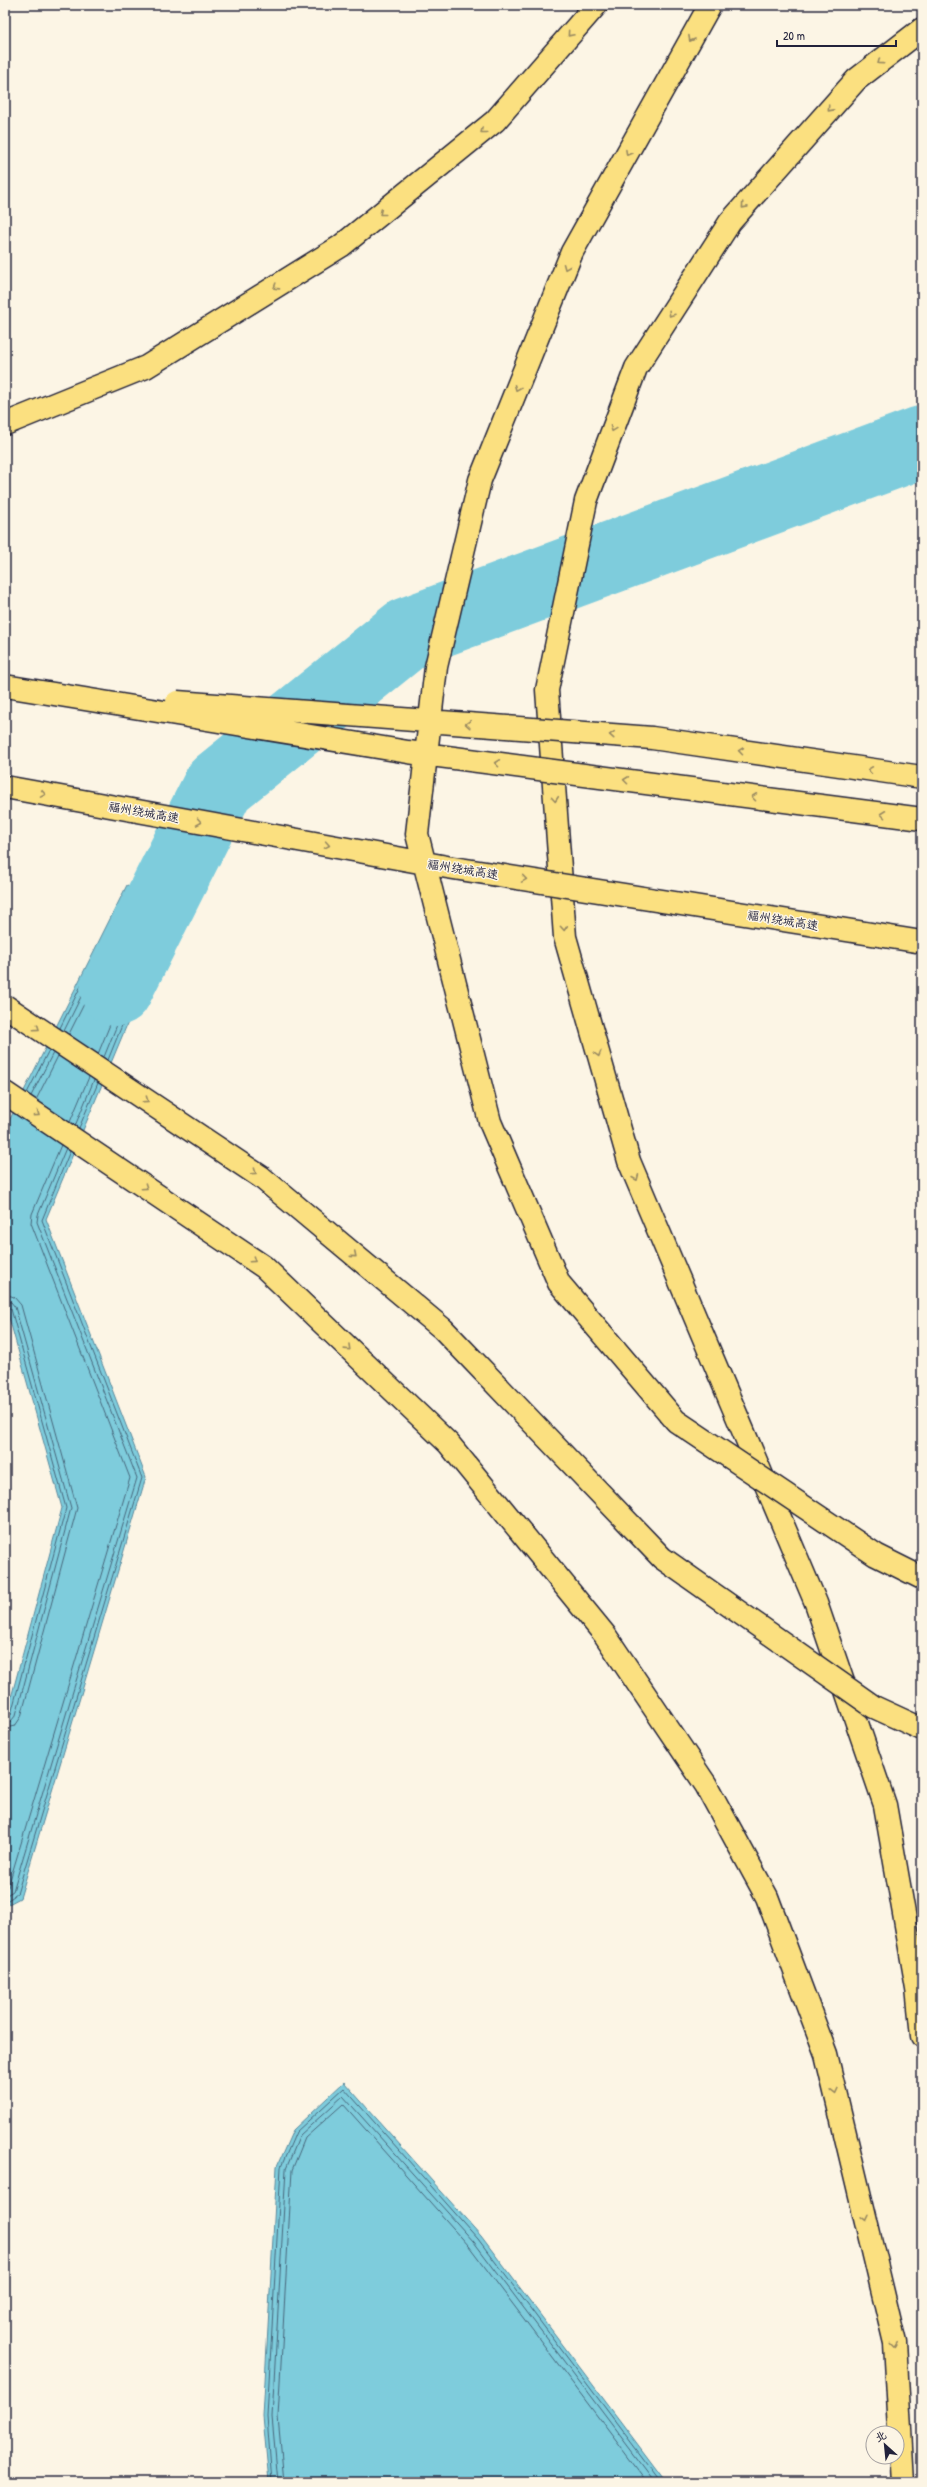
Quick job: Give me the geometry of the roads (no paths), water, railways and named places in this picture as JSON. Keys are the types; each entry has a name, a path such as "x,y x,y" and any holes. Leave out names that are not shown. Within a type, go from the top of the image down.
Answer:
{"highway":[{"path":"5,424 146,367 341,246 495,121 596,5"},
{"path":"710,5 572,252 480,480 436,667 417,834 490,1122 559,1283 676,1421 876,1555 922,1578"},
{"path":"922,30 856,80 730,222 636,368 586,501 547,690 565,937 629,1161 816,1603 885,1805 917,1988 922,2036"},
{"path":"12,688 652,738 922,777"},
{"path":"12,688 408,752 922,819"},
{"name":"福州绕城高速","path":"5,787 447,867 922,942"},
{"path":"5,1006 261,1177 437,1324 662,1558 874,1706 922,1729"},
{"path":"5,1093 264,1267 449,1444 605,1635 706,1785 768,1897 826,2054 895,2343 903,2482"}],"water":[{"path":"127,885 176,907 46,1219 146,1477 20,1898 5,1906 5,1720 62,1508 5,1303 5,1129"},
{"path":"344,2082 481,2236 666,2482 269,2482 263,2417 277,2166 293,2130"}],"waterway":[{"path":"116,990 219,785 408,633 922,442"}]}
